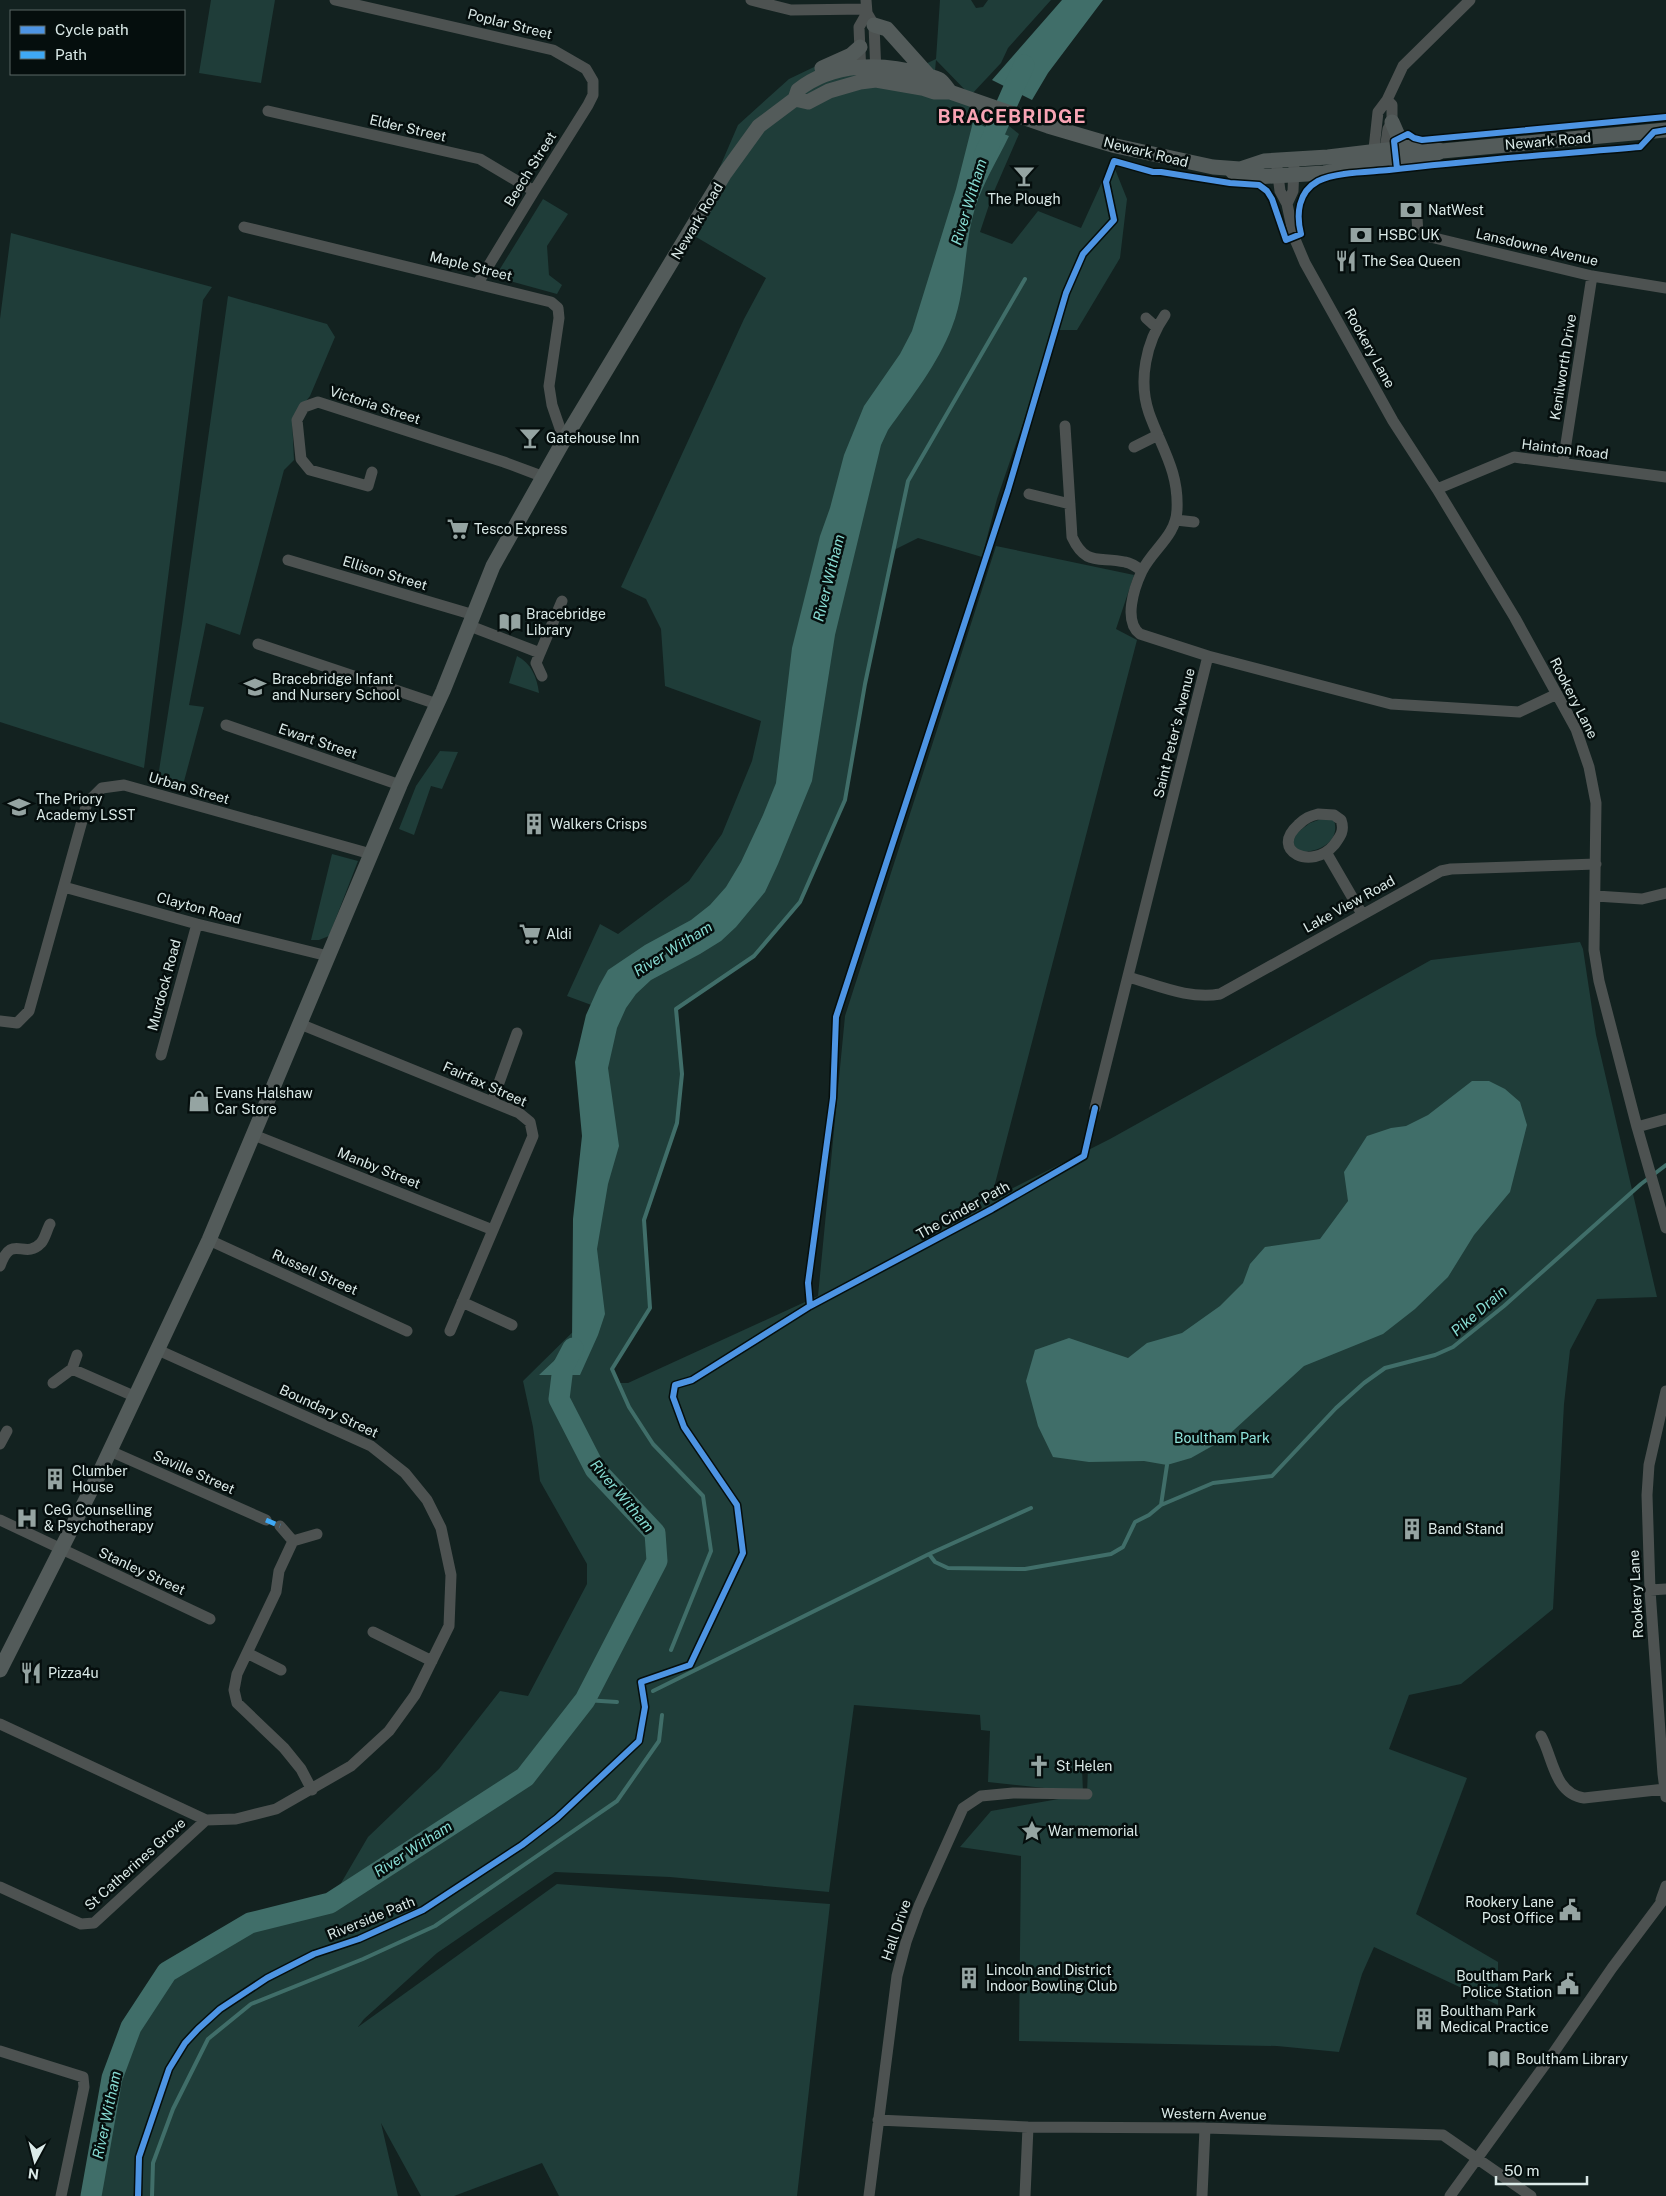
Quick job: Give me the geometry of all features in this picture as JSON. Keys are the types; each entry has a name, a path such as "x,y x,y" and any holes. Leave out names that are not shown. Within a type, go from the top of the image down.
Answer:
{"main road":[{"path":"868,12 887,29 930,77"},
{"path":"819,76 823,66 851,55 860,47"},
{"name":"Newark Road","path":"0,1670 110,1451 209,1240 400,785 472,621 493,566 564,440 725,173 759,126 795,99 798,90 819,76 876,74 908,70 940,80 950,92"},
{"name":"Newark Road","path":"876,74 934,92 950,92 1116,146 1190,163 1240,169 1264,161 1426,158 1442,151 1660,131"},
{"name":"Newark Road","path":"795,99 808,102 860,75"},
{"path":"1392,122 1407,148"},
{"name":"Newark Road","path":"1229,168 1239,178 1277,177 1378,158 1407,148 1426,147 1442,151"}],"street":[{"name":"Poplar Street","path":"335,0 553,50 586,69"},
{"path":"751,0 791,10 868,12"},
{"path":"1378,158 1378,112 1387,100 1402,66 1470,0"},
{"path":"860,75 859,27 868,12"},
{"path":"868,12 876,74"},
{"name":"Beech Street","path":"478,283 593,95 593,81 586,69"},
{"path":"1378,158 1392,122 1392,105 1387,100"},
{"name":"Elder Street","path":"268,111 480,160 534,190"},
{"name":"Rookery Lane","path":"1276,160 1280,192 1286,204 1294,237 1304,263 1393,421 1437,489 1515,618 1576,729 1588,767 1596,803 1594,950 1599,980 1637,1127 1659,1190 1666,1228"},
{"path":"1286,204 1293,190 1294,160"},
{"name":"Lansdowne Avenue","path":"1418,218 1418,234 1592,276 1666,288"},
{"name":"Maple Street","path":"244,227 551,302 558,308 559,318 549,386 552,405 564,440"},
{"name":"Kenilworth Drive","path":"1563,463 1592,276"},
{"path":"1165,315 1156,327 1147,352 1146,396 1158,436 1171,464 1175,479 1176,520 1168,536 1142,571 1133,599 1131,613 1134,630 1140,634 1208,656"},
{"path":"1146,318 1156,327"},
{"name":"Victoria Street","path":"372,472 368,486 310,470 300,459 297,420 304,407 318,402 504,462 544,477"},
{"path":"1065,426 1072,537 1083,555 1097,561 1124,562 1142,571"},
{"path":"1134,447 1158,436"},
{"name":"Hainton Road","path":"1437,489 1514,457 1666,477"},
{"path":"1029,494 1070,504"},
{"path":"1176,520 1194,522"},
{"name":"Ellison Street","path":"288,560 472,621 540,653"},
{"path":"542,676 536,663 562,601"},
{"path":"258,644 437,704"},
{"name":"Saint Peter's Avenue","path":"1095,1108 1208,656 1391,704 1519,712 1557,694"},
{"name":"Ewart Street","path":"226,725 400,785"},
{"name":"Urban Street","path":"0,1021 17,1023 29,1011 87,803 102,788 124,785 371,854"},
{"path":"1318,814 1334,816 1341,820 1343,832 1341,837 1326,852 1308,858 1297,855 1291,850 1288,843 1291,831 1309,816 1318,814"},
{"path":"1326,852 1362,914"},
{"name":"Lake View Road","path":"1128,977 1196,995 1220,994 1440,871 1451,869 1596,864"},
{"name":"Clayton Road","path":"64,887 197,924 328,956"},
{"path":"1596,896 1642,899 1666,893"},
{"name":"Murdock Road","path":"161,1055 197,924"},
{"name":"Fairfax Street","path":"300,1024 520,1113 530,1122 533,1136 450,1332"},
{"path":"492,1102 517,1033"},
{"path":"1637,1127 1666,1119"},
{"name":"Manby Street","path":"254,1135 493,1230"},
{"path":"0,1266 5,1252 12,1248 30,1249 41,1243 50,1224"},
{"name":"Russell Street","path":"209,1240 408,1331"},
{"path":"462,1302 512,1325"},
{"name":"Boundary Street","path":"158,1350 371,1446 405,1473 427,1500 441,1528 451,1575 449,1626 432,1661"},
{"path":"53,1383 72,1369 77,1355"},
{"path":"72,1369 136,1397"},
{"name":"Rookery Lane","path":"1665,1793 1650,1590 1647,1495 1649,1473 1666,1391"},
{"path":"0,1444 7,1431"},
{"name":"Saville Street","path":"110,1451 266,1520"},
{"name":"Stanley Street","path":"0,1520 210,1620"},
{"path":"280,1526 293,1541"},
{"path":"312,1790 301,1769 284,1748 238,1704 234,1690 237,1674 276,1592 279,1571 293,1541 317,1534"},
{"path":"1650,1590 1666,1589"},
{"path":"373,1632 432,1661"},
{"path":"247,1653 281,1670"},
{"name":"St Catherines Grove","path":"0,1724 206,1820 236,1819 276,1810 351,1766 389,1732 415,1695 432,1661"},
{"path":"1541,1736 1559,1781 1570,1795 1584,1798 1665,1793"},
{"name":"Hall Drive","path":"868,2196 897,1976 906,1942 919,1906 963,1808 981,1796 1014,1793 1087,1794"},
{"name":"St Catherines Grove","path":"0,1887 81,1924 94,1923 206,1820"},
{"path":"1450,2196 1664,1898 1666,1886"},
{"path":"0,2051 83,2078 84,2087 61,2196"},
{"name":"Western Avenue","path":"878,2120 1028,2127 1205,2128 1443,2135 1531,2196"},
{"path":"1025,2196 1028,2127"},
{"path":"1202,2196 1205,2128"}],"green space":[{"path":"211,0 275,0 261,83 199,73"},
{"name":"Boultham Park","path":"940,0 971,0 976,8 983,7 988,0 1051,0 1008,48 1001,63 971,95 1019,134 992,196 980,232 1012,244 1038,211 1081,228 1102,182 1113,164 1127,199 1120,258 1077,330 1055,330 997,499 982,557 918,538 894,550 865,684 845,800 800,902 754,956 676,1010 682,1074 677,1123 644,1220 650,1308 612,1369 618,1383 628,1383 818,1296 845,1016 996,546 1134,575 1116,629 1137,640 991,1199 1110,1139 1431,960 1580,942 1583,949 1596,1035 1657,1297 1597,1299 1570,1350 1564,1404 1553,1609 1461,1684 1409,1695 1389,1749 1467,1778 1416,1914 1498,1962 1498,2005 1374,1947 1362,1974 1339,2052 1277,2046 1019,2041 1021,1856 960,1847 991,1811 1087,1794 1088,1767 1082,1768 1083,1792 988,1782 990,1731 981,1730 980,1715 854,1705 829,1892 670,1877 555,1872 437,1953 364,2019 358,2027 557,1884 830,1904 797,2196 559,2196 542,2163 454,2196 421,2196 381,2123 398,2196 91,2196 112,2078 131,2027 167,1972 250,1923 330,1902 368,1837 439,1769 500,1691 528,1696 587,1584 587,1564 540,1481 533,1427 523,1381 593,1312 605,1010 567,996 600,924 618,934 689,881 722,834 752,761 761,721 665,686 661,629 646,599 621,587 744,319 766,278 691,234 738,125 789,79 835,57 904,74 936,59","holes":["936,60 970,95 934,82"]},
{"path":"543,199 568,214 547,246 549,275 562,285 557,294 495,277"},
{"path":"11,233 212,287 203,300 144,768 0,722 0,319"},
{"path":"228,296 327,324 335,337 310,396 292,419 294,460 284,470 240,635 206,623 189,705 204,707 183,785 158,777 182,624"},
{"path":"517,656 530,667 537,681 539,693 509,683"},
{"path":"440,751 458,752 442,789 431,786 414,835 399,829 416,786"},
{"path":"1324,818 1334,820 1334,835 1331,840 1326,845 1313,851 1298,852 1293,843 1294,835 1310,823"},
{"path":"332,854 358,861 329,936 319,940 311,940"}],"water":[{"path":"1062,0 1103,0 1048,73 1032,100 992,80"},
{"path":"973,122 1009,136 986,180 975,208 968,238 963,283 952,327 932,367 888,430 881,445 835,635 812,781 765,892 736,927 721,941 651,980 636,994 626,1008 617,1028 608,1068 619,1146 608,1184 597,1249 605,1314 580,1375 539,1375 572,1344 573,1219 582,1136 575,1062 586,1015 608,970 645,945 691,920 710,905 726,887 741,862 763,815 776,783 792,648 820,536 830,508 844,455 864,406 900,354 912,331 956,189"},
{"path":"1472,1081 1489,1081 1505,1089 1520,1102 1527,1125 1510,1192 1474,1235 1448,1277 1415,1309 1383,1334 1304,1366 1223,1440 1191,1458 1167,1465 1144,1461 1089,1462 1053,1457 1038,1426 1026,1381 1035,1350 1069,1338 1128,1358 1147,1343 1182,1333 1220,1306 1243,1283 1250,1264 1265,1247 1320,1239 1348,1201 1344,1172 1367,1136 1391,1128 1406,1126 1428,1115"}],"waterway":[{"name":"River Witham","path":"984,156 1024,65"},
{"path":"671,1650 711,1551 703,1496 653,1444 629,1407 612,1369 650,1308 644,1220 677,1123 682,1074 676,1009 754,956 800,902 845,800 865,684 908,481 1025,279"},
{"name":"Pike Drain","path":"1161,1505 1213,1483 1272,1476 1336,1408 1364,1383 1385,1368 1435,1355 1453,1347 1504,1306 1641,1184 1666,1165"},
{"name":"River Witham","path":"91,2196 112,2078 131,2027 167,1972 250,1923 330,1903 525,1777 585,1700 657,1561 655,1533 595,1469 559,1399 563,1367 573,1348"},
{"path":"929,1554 935,1562 948,1568 1025,1569 1111,1554 1123,1547 1135,1522 1149,1515 1161,1505 1167,1465"},
{"path":"653,1691 929,1554 1031,1508"},
{"path":"585,1700 617,1702"},
{"path":"152,2196 153,2163 173,2109 208,2039 251,2004 363,1959 435,1926 617,1801 659,1741 662,1715"}],"marked path":[{"path":"266,1520 280,1526"}],"cycle path":[{"path":"1397,169 1394,141 1408,134 1422,140 1666,117"},
{"path":"810,1306 808,1283 833,1098 836,1017 1008,490 1066,293 1083,254 1114,220 1106,182 1114,161 1153,172 1230,183 1259,185 1267,191 1272,199 1286,240 1301,234 1299,226 1300,204 1306,191 1325,178 1353,173 1483,160 1640,147 1654,132 1666,130"},
{"name":"The Cinder Path","path":"138,2196 139,2157 169,2069 185,2043 198,2029 220,2009 267,1978 314,1954 359,1939 423,1910 522,1845 557,1818 639,1741 645,1707 641,1682 690,1665 743,1553 737,1505 684,1427 673,1397 675,1385 692,1380 810,1306 992,1209 1084,1156 1095,1108"}],"place":[{"name":"The Plough","path":"1024,176"},
{"name":"NatWest","path":"1411,210"},
{"name":"HSBC UK","path":"1361,235"},
{"name":"The Sea Queen","path":"1346,261"},
{"name":"Gatehouse Inn","path":"530,438"},
{"name":"Tesco Express","path":"458,529"},
{"name":"Bracebridge Library","path":"510,622"},
{"name":"Bracebridge Infant and Nursery School","path":"255,687"},
{"name":"The Priory Academy LSST","path":"19,807"},
{"name":"Walkers Crisps","path":"534,824"},
{"name":"Aldi","path":"530,934"},
{"name":"Evans Halshaw Car Store","path":"199,1101"},
{"name":"Clumber House","path":"55,1479"},
{"name":"CeG Counselling & Psychotherapy","path":"27,1518"},
{"name":"Band Stand","path":"1412,1529"},
{"name":"Pizza4u","path":"31,1673"},
{"name":"St Helen","path":"1039,1766"},
{"name":"War memorial","path":"1032,1831"},
{"name":"Rookery Lane Post Office","path":"1570,1910"},
{"name":"Lincoln and District Indoor Bowling Club","path":"969,1978"},
{"name":"Boultham Park Police Station","path":"1568,1984"},
{"name":"Boultham Park Medical Practice","path":"1424,2019"},
{"name":"Boultham Library","path":"1499,2059"}],"district":[{"name":"BRACEBRIDGE","path":"1012,116"}]}
